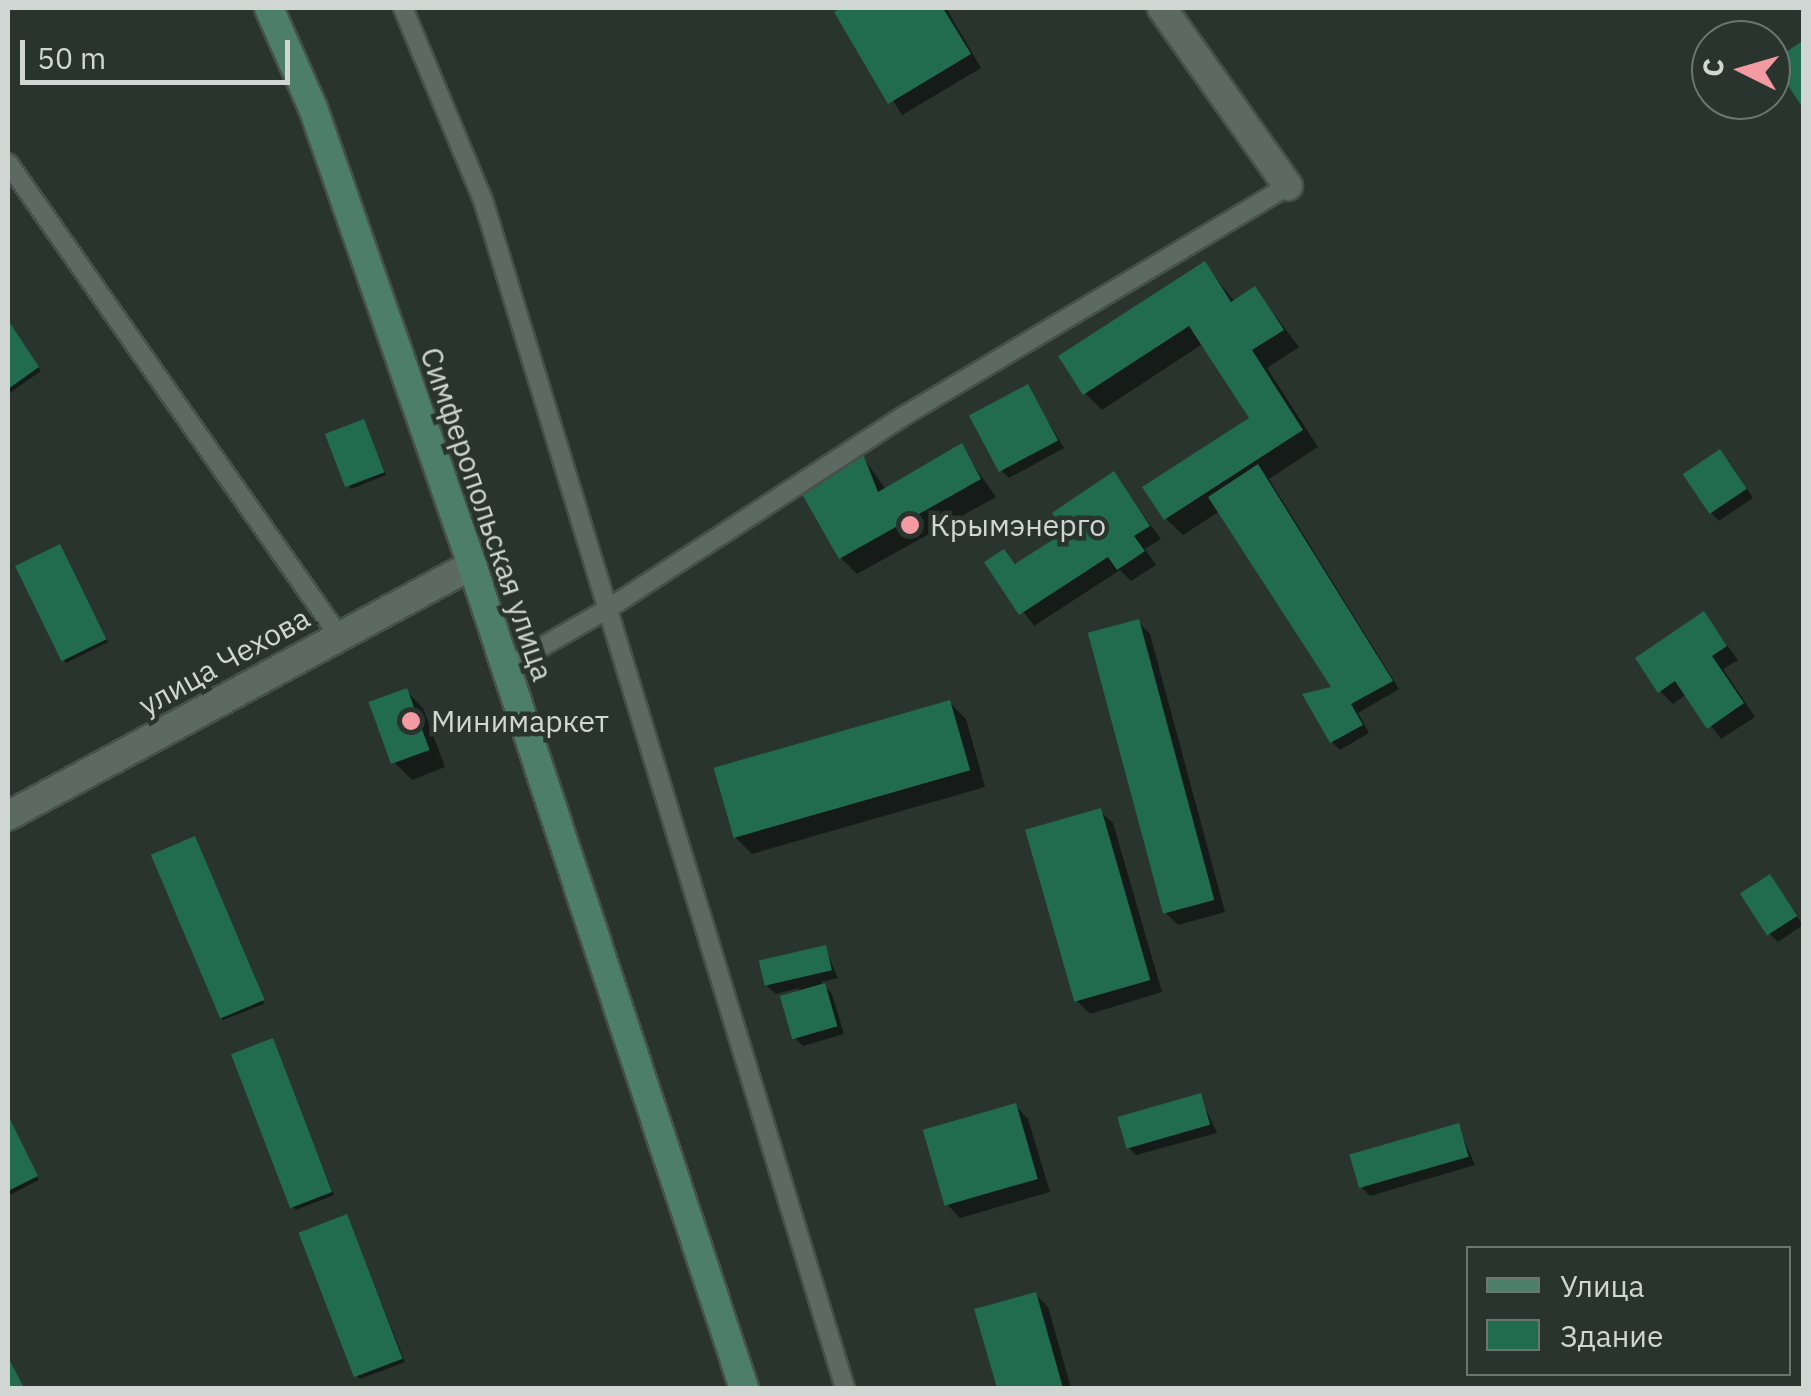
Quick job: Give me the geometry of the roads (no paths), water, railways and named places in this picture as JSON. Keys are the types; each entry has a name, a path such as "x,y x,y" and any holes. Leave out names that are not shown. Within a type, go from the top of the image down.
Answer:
{"main road":[{"name":"Симферопольская улица","path":"269,8 313,108 472,565 744,1388"}],"street":[{"path":"1162,8 1288,186"},
{"name":"улица Чехова","path":"8,816 472,565"}],"lane":[{"path":"403,8 483,200 845,1388"},
{"path":"8,163 339,636"},
{"path":"506,668 606,610 902,417 1288,186"}],"place":[{"name":"Крымэнерго","path":"910,525"},
{"name":"Минимаркет","path":"411,721"}]}
